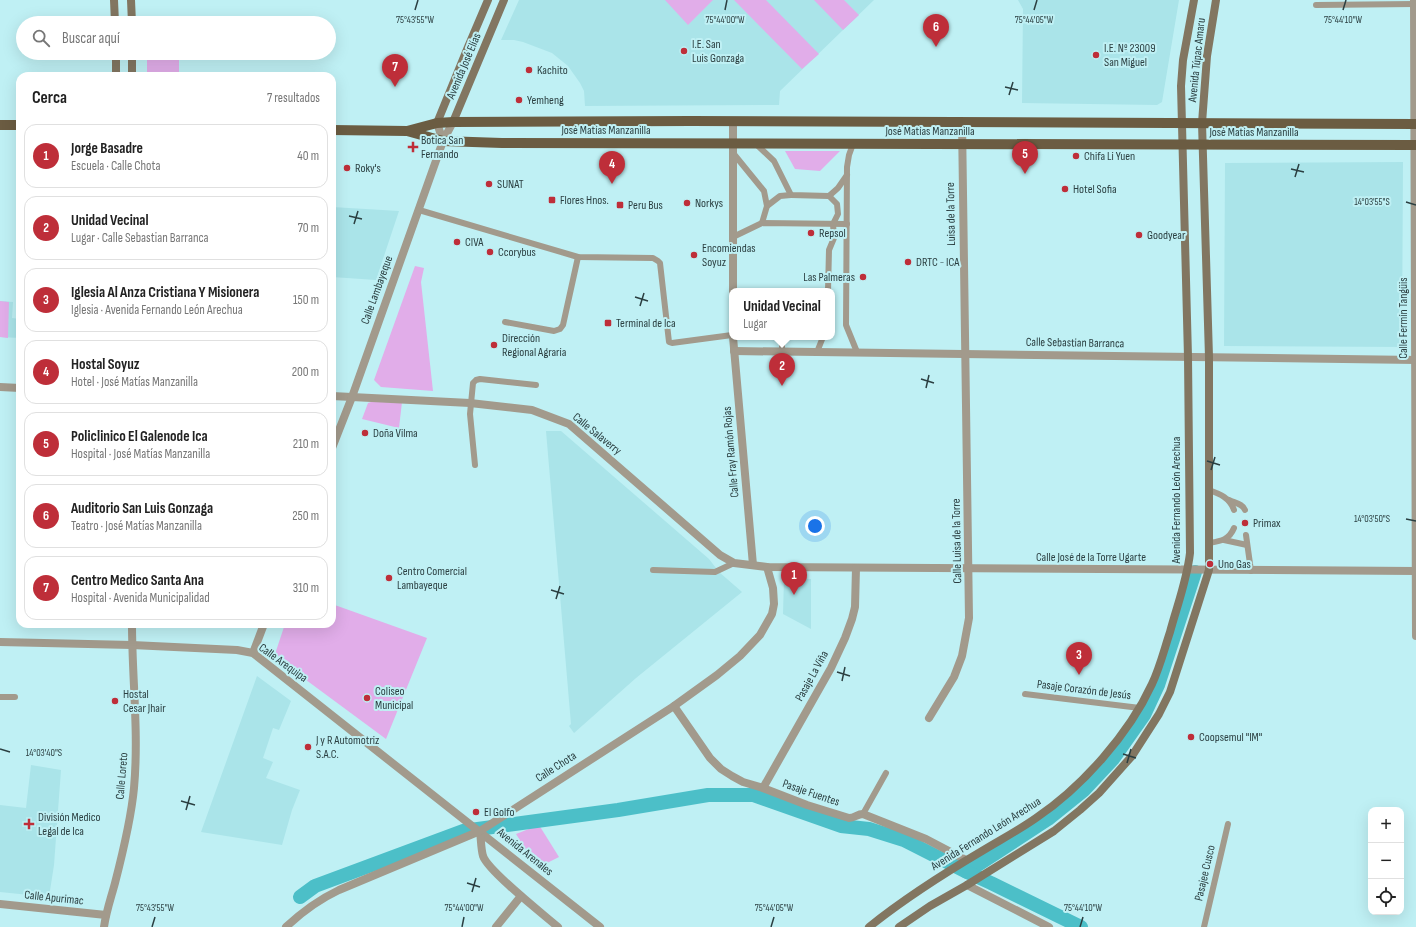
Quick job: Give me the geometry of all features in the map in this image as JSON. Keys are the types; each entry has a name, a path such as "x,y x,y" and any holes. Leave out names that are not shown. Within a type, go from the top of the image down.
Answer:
{"main road":[{"path":"114,0 115,16"},
{"path":"131,0 132,16"},
{"name":"Avenida José Elías","path":"438,123 488,0"},
{"name":"Avenida José Elías","path":"453,122 504,0"},
{"name":"Avenida Túpac Amaru","path":"1182,123 1183,60 1194,0"},
{"name":"Avenida Túpac Amaru","path":"1202,123 1207,56 1216,0"},
{"path":"116,60 116,72"},
{"path":"132,60 132,72"},
{"name":"José Matías Manzanilla","path":"407,131 438,123 453,122 733,121 1415,124"},
{"name":"Avenida Fernando León Arechua","path":"869,927 927,885 1036,818 1080,782 1114,743 1140,708 1153,683 1188,569 1190,553 1188,357 1182,123"},
{"path":"899,927 930,906 967,885 1059,827 1099,793 1132,756 1159,714 1170,692 1209,570 1209,357 1204,145 1202,123"},
{"path":"0,125 16,125"},
{"path":"336,130 407,131"},
{"name":"José Matías Manzanilla","path":"407,131 444,141 733,148 756,144 1415,145"}],"street":[{"name":"Calle Fermín Tangüis","path":"1414,2 1416,636"},
{"path":"733,121 733,288"},
{"name":"Avenida José Elías","path":"444,141 453,122"},
{"name":"Luisa de la Torre","path":"962,122 966,354"},
{"path":"438,123 444,141"},
{"name":"Calle Lambayeque","path":"336,438 444,141"},
{"name":"Calle Fray Ramón Rojas","path":"733,340 753,565"},
{"name":"Calle Sebastian Barranca","path":"734,351 1416,360"},
{"name":"Calle Luisa de la Torre","path":"929,718 954,677 962,656 969,618 966,354"},
{"path":"0,388 16,388"},
{"name":"Calle Salaverry","path":"336,396 470,403 532,410 569,424 720,555 734,563 767,567"},
{"name":"Calle José de la Torre Ugarte","path":"767,567 1416,571"},
{"name":"Calle Chota","path":"286,927 320,899 480,831 674,706 717,675 740,656 760,635 772,614 774,604 773,588 767,567"},
{"name":"Pasaje La Viña","path":"763,788 831,668 846,638 855,608 856,568"},
{"name":"Calle Loreto","path":"104,927 124,848 134,788 137,720 132,628"},
{"path":"253,653 262,628"},
{"name":"Calle Arequipa","path":"0,642 132,645 237,650 253,653 480,831"},
{"name":"Pasaje Fuentes","path":"674,706 710,758 721,769 743,782 849,818 855,818 859,814 863,814"},
{"path":"863,814 926,839 966,860"},
{"name":"Avenida Arenales","path":"480,831 483,857 488,865 521,896 558,927"},
{"name":"Avenida Arenales","path":"480,831 600,927"},
{"path":"967,885 1049,927"},
{"path":"496,927 521,896"},
{"name":"Calle Apurimac","path":"0,904 106,915"}],"lane":[{"path":"1316,4 1331,2 1414,2"},
{"path":"756,144 774,161 791,195"},
{"path":"857,144 853,144 849,155 847,175 846,325 857,352"},
{"path":"733,148 764,191 767,206 762,223"},
{"path":"767,206 780,196 829,196 838,188 847,175"},
{"path":"828,288 829,250 834,238 833,224 838,214 837,204 829,196"},
{"path":"419,210 578,257 653,258 660,264 668,340 670,343 729,336"},
{"path":"733,237 762,223 847,224"},
{"path":"505,322 554,331 560,329 563,325 578,257"},
{"path":"782,340 782,351"},
{"path":"817,352 822,340"},
{"path":"475,464 470,414 473,383 480,379 536,385"},
{"path":"1209,490 1241,505 1245,510"},
{"path":"1229,500 1234,510"},
{"path":"1224,540 1229,536 1234,528"},
{"path":"1246,535 1251,571"},
{"path":"1209,543 1224,540 1247,545"},
{"path":"653,570 715,572 734,563"},
{"name":"Pasaje Corazón de Jesús","path":"1025,694 1140,708"},
{"path":"0,697 15,697"},
{"path":"863,814 886,773"},
{"name":"Pasajee Cusco","path":"1204,927 1228,824"}],"shaded area":[{"name":"I.E. San Luis Gonzaga","path":"519,0 874,0 780,91 779,105 585,106 584,91 580,83 568,66 552,53 523,42 501,40"},
{"path":"665,0 713,0 688,25"},
{"path":"734,0 766,0 819,54 802,69"},
{"path":"814,0 844,0 859,15 843,30"},
{"name":"I.E. Nº 23009 San Miguel","path":"1018,0 1179,0 1162,102 1157,105 1022,103 1023,9"},
{"path":"147,60 179,60 179,72 147,72"},
{"path":"785,151 840,151 820,171 795,169"},
{"path":"1403,162 1402,347 1224,346 1225,163"},
{"path":"336,207 399,211 376,280 336,277"},
{"path":"415,266 424,268 421,282 433,391 381,387 374,380"},
{"path":"0,301 13,302 12,318 16,318 16,338 0,337"},
{"path":"0,301 9,302 8,338 0,337"},
{"path":"402,402 399,428 362,419 368,403"},
{"path":"546,431 561,431 709,559 719,572 742,592 636,678 574,733 569,726 571,724"},
{"path":"784,578 811,579 811,629 783,614"},
{"name":"Coliseo Municipal","path":"336,605 427,638 386,739 275,657 284,628 336,628"},
{"path":"257,676 291,701 279,730 273,728 263,758 273,762 266,778 300,790 292,810 282,845 201,832"},
{"name":"División Medico Legal de Ica","path":"31,765 61,770 54,865 49,897 0,892 0,805 26,808"},
{"path":"539,825 559,857 537,868 516,834"}],"waterway":[{"path":"967,872 1048,819 1084,790 1113,759 1144,715 1158,685 1195,572"},
{"path":"300,897 315,886 463,831 618,810 708,795 753,795 841,826 869,829 904,840 1081,927"}],"place":[{"name":"Auditorio San Luis Gonzaga","path":"936,47"},
{"name":"I.E. San Luis Gonzaga","path":"684,51"},
{"name":"I.E. Nº 23009 San Miguel","path":"1096,55"},
{"name":"Kachito","path":"529,70"},
{"name":"Centro Medico Santa Ana","path":"395,87"},
{"name":"Yemheng","path":"519,100"},
{"name":"Botica San Fernando","path":"413,147"},
{"name":"Chifa Li Yuen","path":"1076,156"},
{"name":"Roky's","path":"347,168"},
{"name":"Policlinico El Galenode Ica","path":"1025,174"},
{"name":"SUNAT","path":"489,184"},
{"name":"Hostal Soyuz","path":"612,184"},
{"name":"Hotel Sofia","path":"1065,189"},
{"name":"Flores Hnos.","path":"552,200"},
{"name":"Norkys","path":"687,203"},
{"name":"Peru Bus","path":"620,205"},
{"name":"Repsol","path":"811,233"},
{"name":"Goodyear","path":"1139,235"},
{"name":"CIVA","path":"457,242"},
{"name":"Ccorybus","path":"490,252"},
{"name":"Encomiendas Soyuz","path":"694,255"},
{"name":"DRTC - ICA","path":"908,262"},
{"name":"Las Palmeras","path":"863,277"},
{"name":"Terminal de Ica","path":"608,323"},
{"name":"Dirección Regional Agraria","path":"494,345"},
{"name":"Unidad Vecinal","path":"782,386"},
{"name":"Doña Vilma","path":"365,433"},
{"name":"Primax","path":"1245,523"},
{"name":"Uno Gas","path":"1210,564"},
{"name":"Centro Comercial Lambayeque","path":"389,578"},
{"name":"Jorge Basadre","path":"794,595"},
{"name":"Iglesia Al Anza Cristiana Y Misionera","path":"1079,675"},
{"name":"Coliseo Municipal","path":"367,698"},
{"name":"Hostal Cesar Jhair","path":"115,701"},
{"name":"Coopsemul \"IM\"","path":"1191,737"},
{"name":"J y R Automotriz S.A.C.","path":"308,747"},
{"name":"El Golfo","path":"476,812"},
{"name":"División Medico Legal de Ica","path":"29,824"}]}
